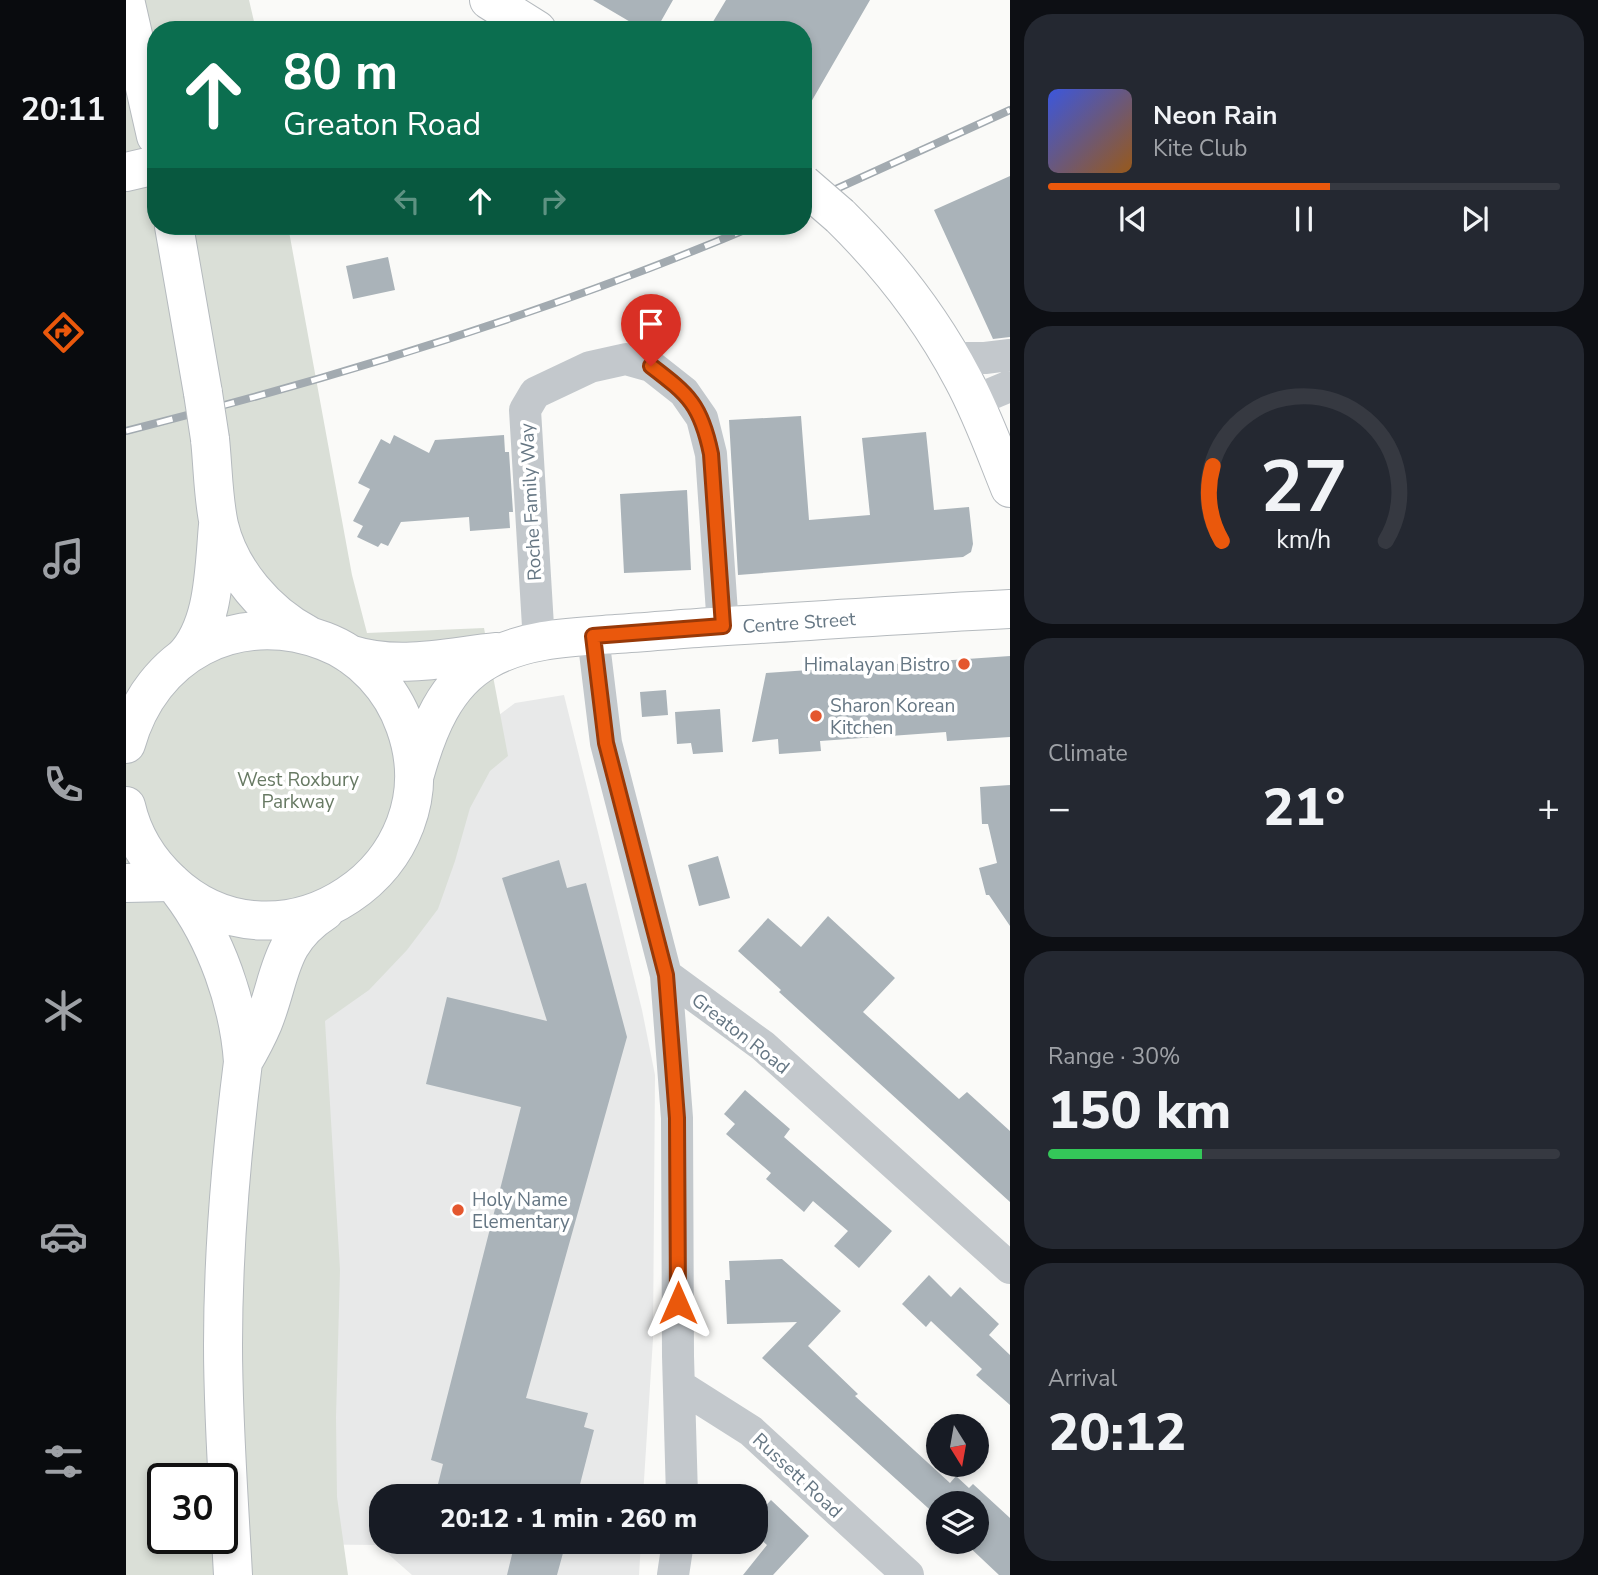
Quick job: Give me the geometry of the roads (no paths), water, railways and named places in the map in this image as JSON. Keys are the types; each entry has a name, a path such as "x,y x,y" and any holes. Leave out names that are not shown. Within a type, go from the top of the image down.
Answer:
{"main road":[{"path":"489,0 523,21"},
{"path":"126,4 147,96"},
{"path":"126,172 147,167"},
{"path":"812,192 864,239 903,285 951,358 974,401 1010,488"},
{"path":"126,744 146,695 196,643 205,625 219,523 203,393 176,235"},
{"path":"219,523 237,566 259,597 287,623 349,654 380,681 392,698 408,735 414,776 412,799 398,842 371,878 306,926 288,948 263,1023 243,1062"},
{"name":"Centre Street","path":"349,654 382,663 404,663 593,636 1010,609"},
{"path":"183,657 199,647 234,634 272,630 310,636"},
{"name":"Centre Street","path":"414,776 426,738 447,697 468,673 486,660 523,647"},
{"path":"126,806 135,835 156,869 207,908 249,919 292,919 334,905"},
{"path":"126,883 175,886 195,913 218,960 236,1019 243,1062 226,1220 223,1344 233,1575"}],"street":[{"path":"951,358 1010,355"},
{"name":"Roche Family Way","path":"523,647 525,410 535,393 590,367 626,359 651,366 684,392 702,418 711,454 723,626"},
{"path":"974,401 1010,386"},
{"path":"593,636 606,743 666,975 677,1118 678,1356 682,1484"},
{"name":"Greaton Road","path":"666,975 763,1046 1010,1268"},
{"name":"Russett Road","path":"680,1386 751,1431 908,1575"},
{"path":"673,1575 676,1554"}],"railway":[{"path":"812,200 1010,110"},
{"path":"126,431 285,388 444,340 600,287 732,235"}],"place":[{"name":"Himalayan Bistro","path":"964,664"},
{"name":"Sharon Korean Kitchen","path":"816,716"},
{"name":"Holy Name Elementary","path":"458,1210"}],"park label":[{"name":"West Roxbury Parkway","path":"298,790"}]}
